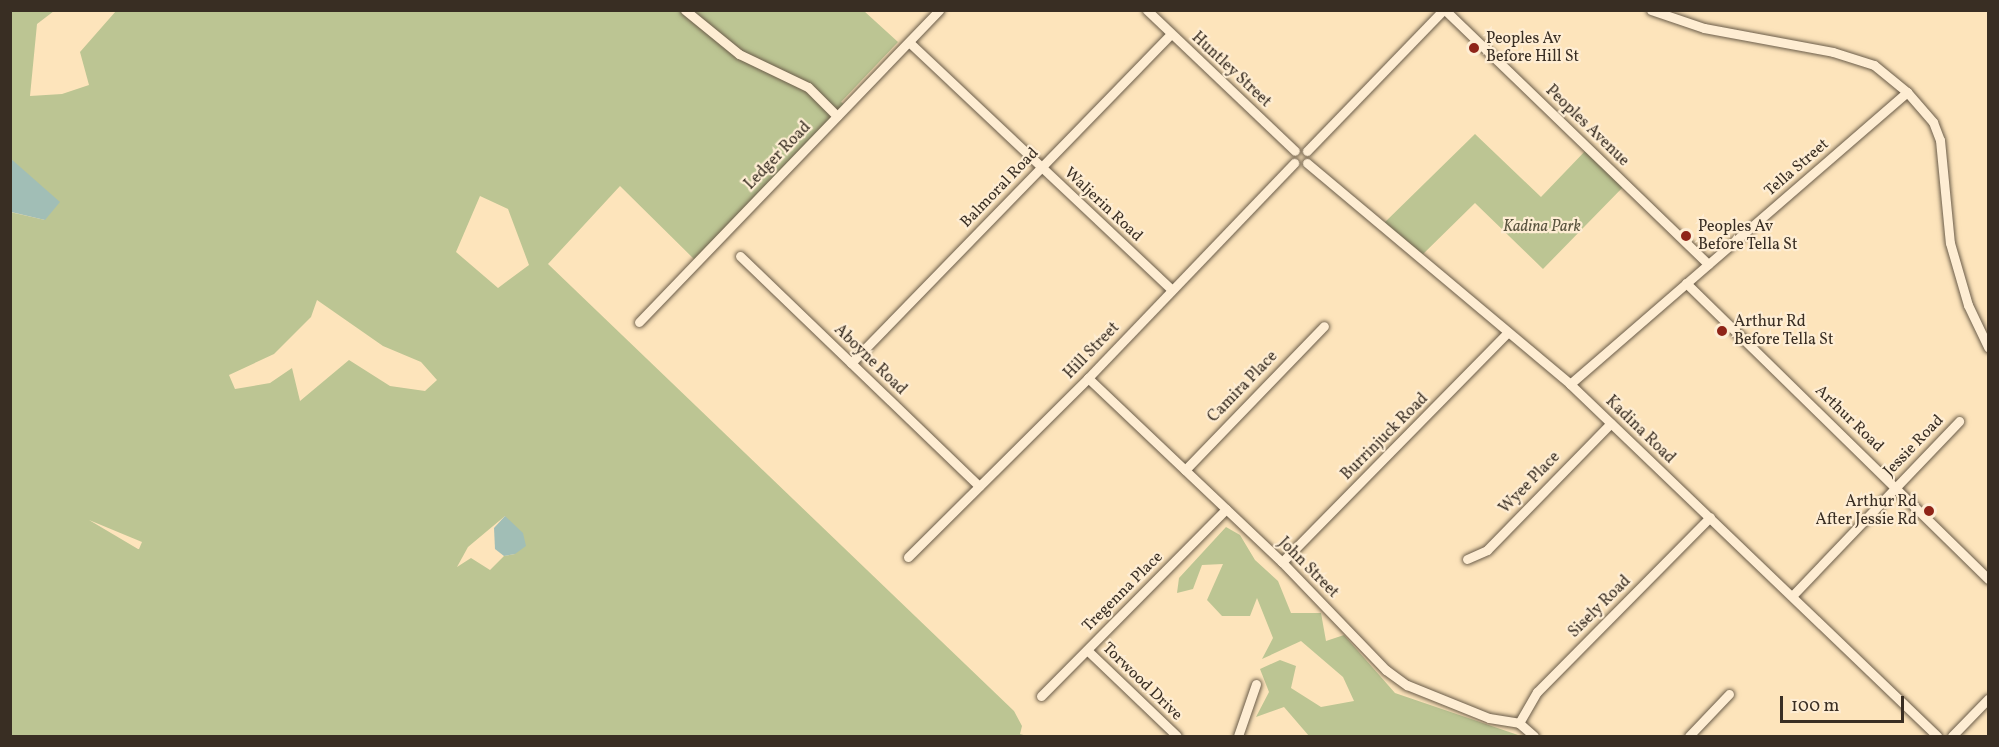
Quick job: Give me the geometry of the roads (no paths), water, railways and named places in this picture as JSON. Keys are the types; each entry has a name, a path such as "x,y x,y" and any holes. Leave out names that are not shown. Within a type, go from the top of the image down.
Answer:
{"street":[{"path":"685,10 739,54 808,87 837,116"},
{"name":"Ledger Road","path":"639,322 939,10"},
{"name":"Huntley Street","path":"1147,10 1294,151"},
{"path":"1307,151 1294,151 1294,163 1300,166 1307,163 1307,151 1444,10"},
{"name":"Peoples Avenue","path":"1444,10 1708,264"},
{"path":"1651,10 1704,28 1833,51 1874,65 1907,92 1934,122 1940,140 1950,243 1968,305 1989,347"},
{"name":"Balmoral Road","path":"851,363 1171,34"},
{"name":"Waljerin Road","path":"909,42 1172,290"},
{"name":"Tella Street","path":"1570,384 1907,92"},
{"name":"Hill Street","path":"908,557 1088,378 1294,163"},
{"name":"Kadina Road","path":"1307,163 1570,384 1937,736"},
{"name":"Aboyne Road","path":"740,256 979,486"},
{"name":"Arthur Road","path":"1686,284 1989,579"},
{"name":"Camira Place","path":"1185,470 1324,326"},
{"name":"Burrinjuck Road","path":"1282,562 1508,332"},
{"name":"John Street","path":"1088,378 1282,562 1386,670 1407,685 1489,718 1519,723"},
{"name":"Jessie Road","path":"1792,596 1959,421"},
{"name":"Wyee Place","path":"1467,559 1487,550 1611,423"},
{"name":"Tregenna Place","path":"1041,696 1226,509"},
{"name":"Sisely Road","path":"1519,723 1538,692 1710,517"},
{"name":"Torwood Drive","path":"1087,650 1177,736"},
{"path":"1238,736 1256,684"},
{"path":"1689,736 1729,694"},
{"path":"1952,736 1989,699"},
{"path":"1519,723 1534,736"}],"water":[{"path":"10,158 60,202 45,220 11,212"},
{"path":"505,516 523,533 526,546 515,554 504,556 495,549 494,528"}],"place":[{"name":"Peoples Av Before Hill St","path":"1474,48"},
{"name":"Peoples Av Before Tella St","path":"1686,236"},
{"name":"Arthur Rd Before Tella St","path":"1722,331"},
{"name":"Arthur Rd After Jessie Rd","path":"1929,511"}],"park label":[{"name":"Kadina Park","path":"1542,227"}]}
